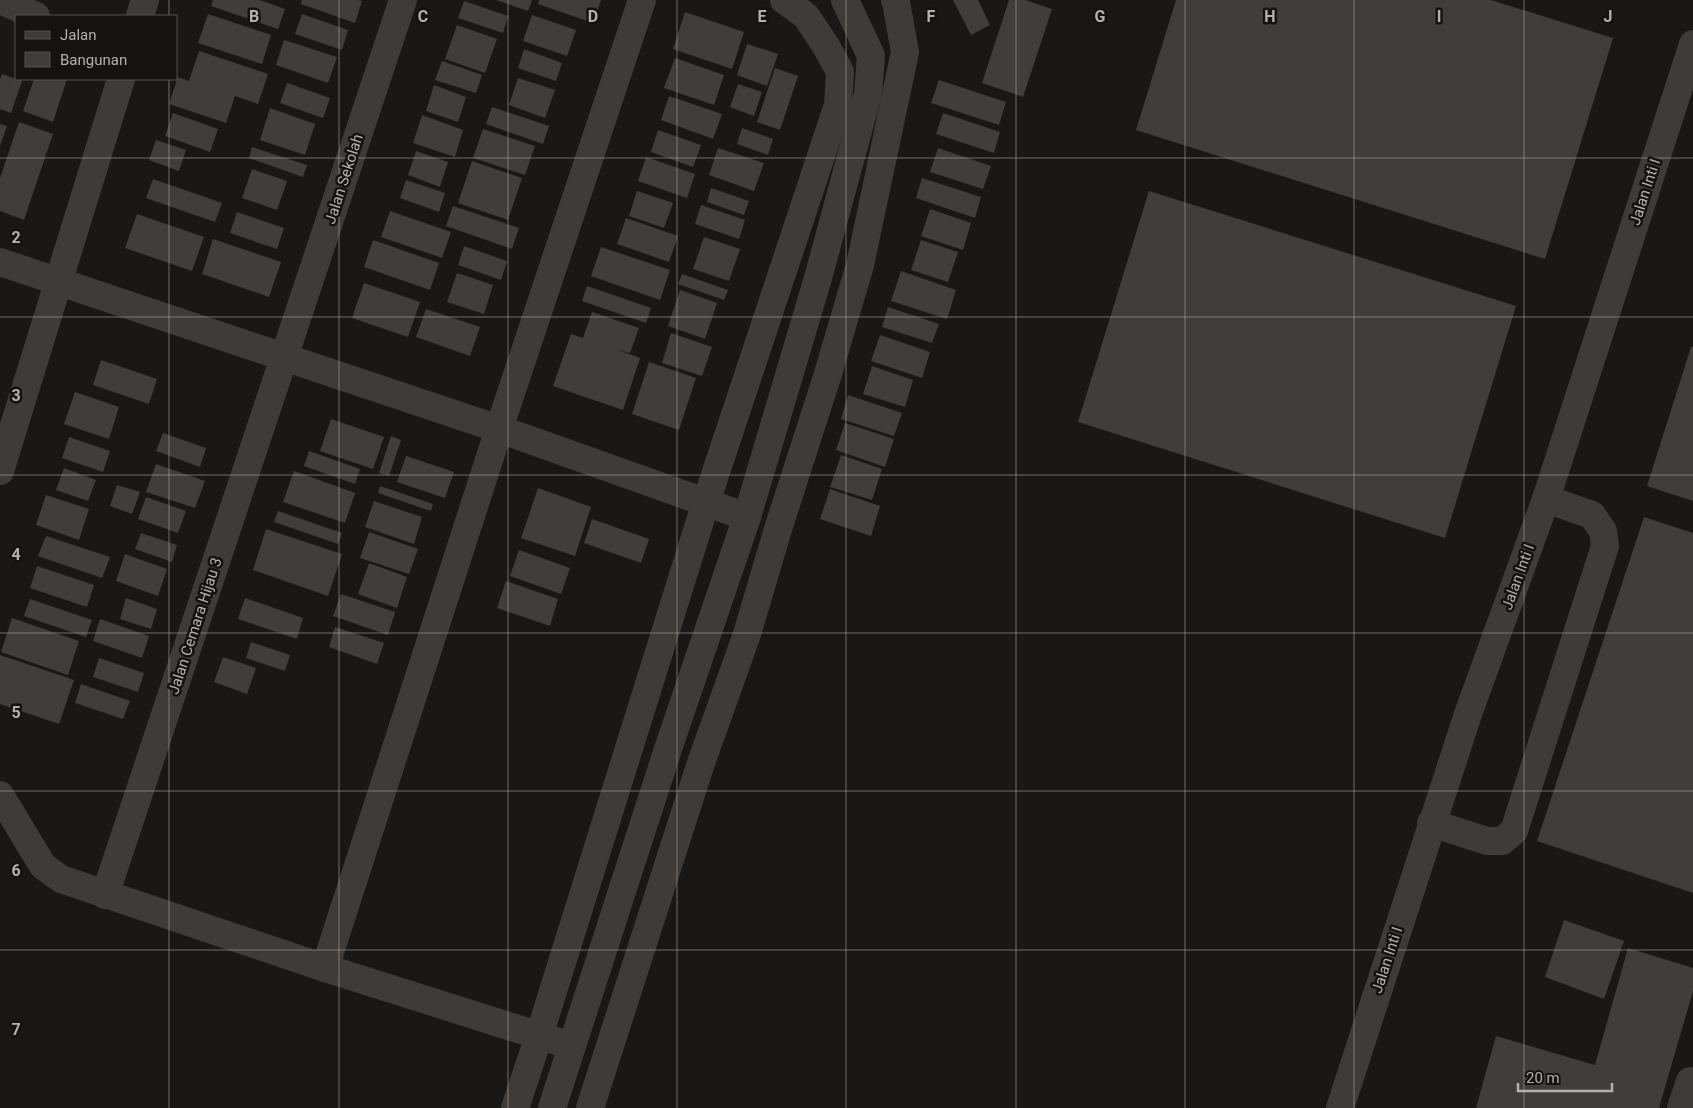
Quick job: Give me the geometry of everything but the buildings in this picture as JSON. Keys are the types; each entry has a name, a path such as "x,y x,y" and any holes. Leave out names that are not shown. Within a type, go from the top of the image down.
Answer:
{"street":[{"path":"0,0 34,15"},
{"path":"140,15 145,0"},
{"name":"Jalan Sekolah","path":"285,358 403,0"},
{"path":"325,968 499,429 642,0"},
{"path":"515,1108 706,502 838,105 840,72 826,46 806,16 784,0"},
{"path":"552,1108 668,749 747,517 826,251 868,94 871,56 845,0"},
{"path":"590,1108 701,763 747,634 860,265 905,52 896,2 894,0"},
{"name":"Jalan Inti I","path":"1340,1108 1468,714 1546,499 1693,44"},
{"path":"0,471 121,80"},
{"path":"826,251 860,265"},
{"path":"0,262 499,429 747,517"},
{"name":"Jalan Cemara Hijau 3","path":"105,895 285,358"},
{"path":"1432,823 1487,841 1502,841 1514,831 1605,546 1603,531 1592,515 1546,499"},
{"path":"668,749 701,763"},
{"path":"0,795 43,866 61,879 325,968 571,1046"},
{"path":"1681,1108 1690,1081"}]}
